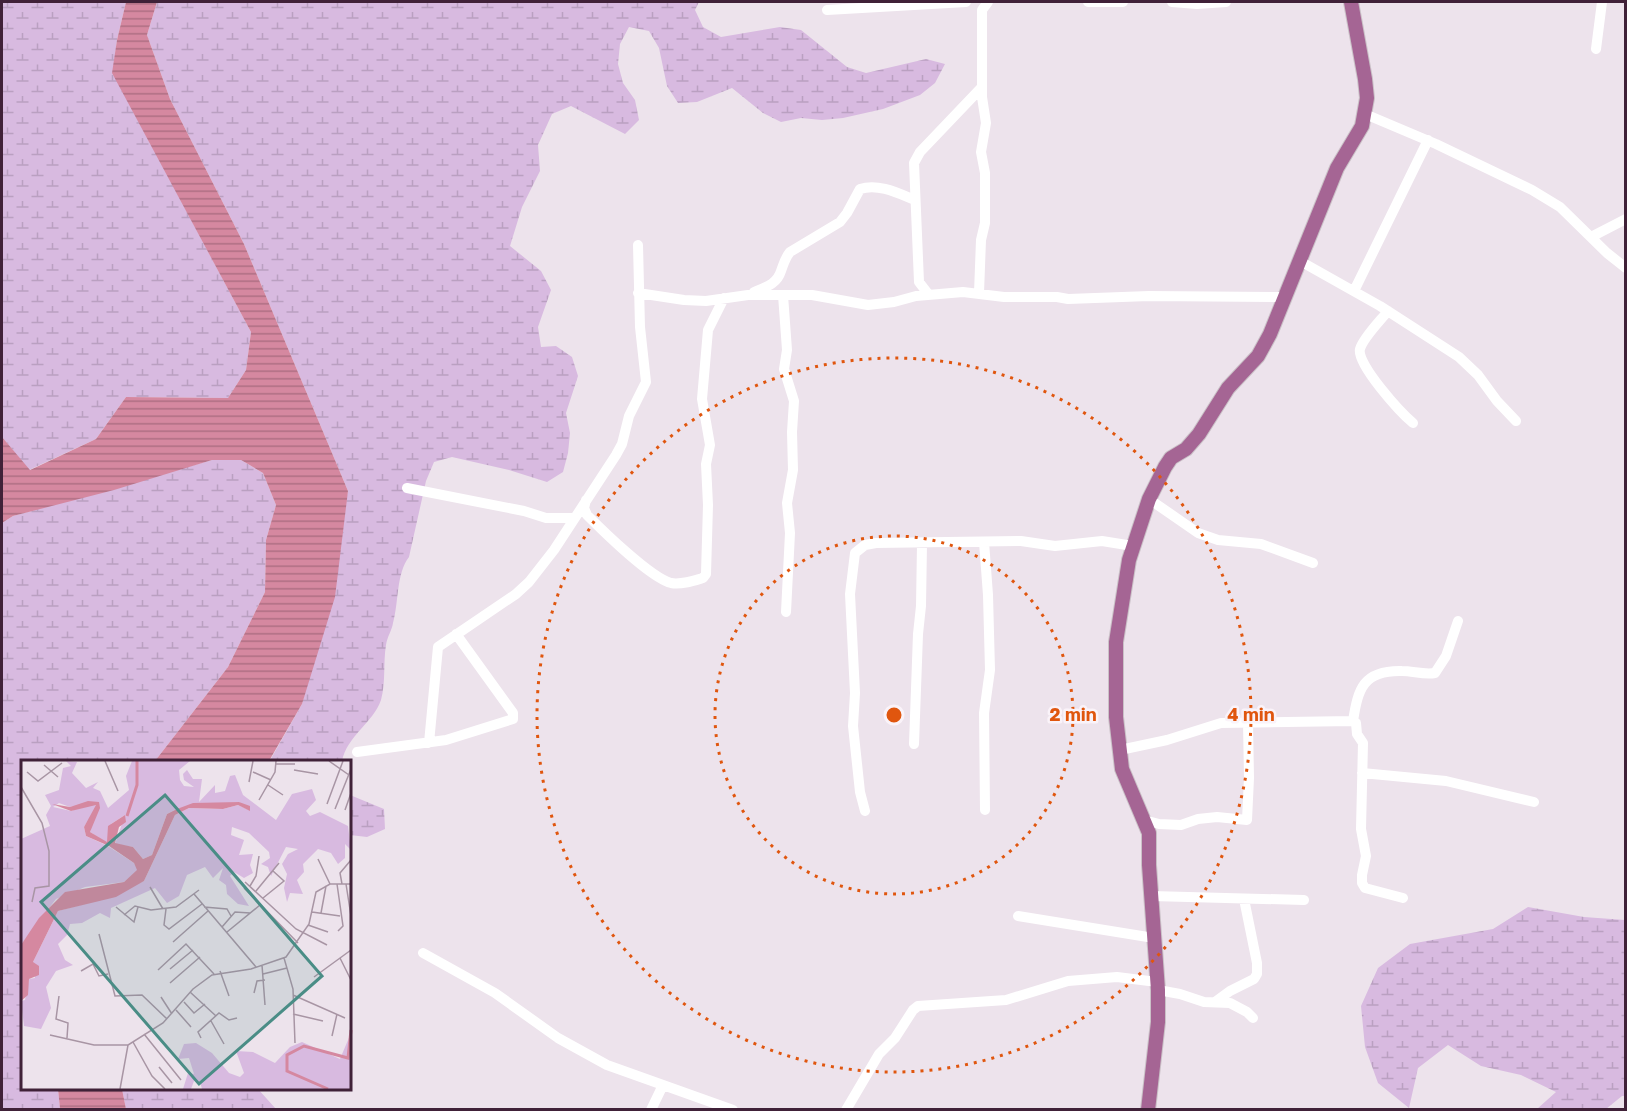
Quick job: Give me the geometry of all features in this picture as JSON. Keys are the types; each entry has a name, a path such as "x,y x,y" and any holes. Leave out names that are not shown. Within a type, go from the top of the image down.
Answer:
{"main road":[{"path":"1148,1110 1158,1022 1149,833 1122,769 1116,717 1116,642 1129,560 1149,500 1171,458 1191,445 1228,388 1258,356 1274,326 1337,168 1358,135 1365,114 1367,98 1351,2"}],"street":[{"path":"827,10 966,2"},
{"path":"979,293 981,240 985,223 985,166 981,152 986,123 982,87 982,10 988,2"},
{"path":"1088,2 1123,2"},
{"path":"1172,2 1197,4 1226,2"},
{"path":"1596,49 1602,2"},
{"path":"929,295 919,282 914,162 982,87"},
{"path":"1365,114 1428,140 1532,190 1560,207 1607,253 1626,268"},
{"path":"1354,291 1428,140"},
{"path":"748,295 775,282 790,252 840,222 860,189 864,187 888,189 915,200"},
{"path":"1591,237 1626,219"},
{"path":"429,743 438,647 516,594 529,582 554,550 622,444 629,416 646,386 638,245"},
{"path":"1300,261 1388,311 1470,366 1516,421"},
{"path":"639,293 706,301 748,295 812,295 868,305 963,292 1004,297 1068,299 1149,296 1285,297"},
{"path":"783,295 787,350 784,369 794,401 792,470 787,503 790,533 786,612"},
{"path":"586,500 584,508 587,515 636,560 663,579 671,583 680,583 703,578 706,574 708,506 706,464 710,445 702,399 708,330 724,298"},
{"path":"1388,311 1360,346 1360,359 1394,406 1413,423"},
{"path":"407,488 524,511 546,518 573,518"},
{"path":"1149,500 1198,533 1218,540 1261,544 1313,563"},
{"path":"865,811 860,792 853,726 855,693 850,594 853,558 860,548 876,543 1021,541 1055,546 1102,541 1133,546"},
{"path":"984,542 990,670 984,713 985,810"},
{"path":"914,744 922,544"},
{"path":"1402,898 1365,888 1362,883 1366,856 1361,829 1363,743 1357,734 1356,723 1353,721 1357,695 1367,681 1376,675 1396,671 1430,674 1438,670 1446,656 1458,621"},
{"path":"357,752 446,740 510,721 514,716 456,634"},
{"path":"1120,750 1167,741 1211,725 1248,722 1353,721"},
{"path":"1144,820 1181,825 1198,819 1217,817 1247,820 1250,778 1248,722"},
{"path":"1362,772 1446,781 1534,802"},
{"path":"1151,896 1304,900"},
{"path":"1215,1002 1230,991 1254,979 1257,974 1257,963 1244,899"},
{"path":"1018,916 1154,938"},
{"path":"423,953 495,993 558,1038 607,1065 733,1110"},
{"path":"846,1110 879,1054 918,1006 1006,1000 1068,981 1117,976 1158,986 1204,1002 1230,1003 1253,1018"},
{"path":"651,1110 663,1085"}],"green space":[{"path":"2,2 126,2 117,40 113,73 251,332 246,370 228,398 126,397 96,439 29,470 2,437"},
{"path":"157,2 699,2 695,10 703,27 721,37 780,27 801,30 847,67 866,73 926,59 945,64 935,83 920,95 883,109 843,118 822,120 801,118 781,122 763,113 732,88 697,102 678,103 667,86 659,48 649,31 629,27 620,44 618,64 623,83 635,100 639,120 625,134 571,106 552,114 538,145 540,171 522,207 510,246 541,271 551,290 538,327 541,347 556,346 572,357 578,376 566,413 570,433 563,472 547,482 509,470 452,457 434,462 426,481 409,557 400,580 395,615 386,645 383,693 377,708 349,744 342,760 270,760 302,704 348,491 244,244 170,99 147,35"},
{"path":"212,460 241,460 263,473 276,505 266,540 265,592 228,667 156,760 21,760 21,1090 58,1090 60,1109 2,1110 2,523 13,516"},
{"path":"351,795 384,809 385,829 367,837 351,835"},
{"path":"1528,907 1584,917 1625,920 1625,1096 1606,1109 1537,1109 1556,1092 1521,1075 1481,1066 1448,1045 1418,1068 1409,1108 1378,1083 1365,1047 1361,1006 1378,968 1410,944 1493,929"},
{"path":"122,1090 259,1090 276,1109 126,1109"}],"shaded area":[{"path":"126,2 157,2 147,35 170,99 244,244 348,491 335,597 302,704 270,760 156,760 228,667 265,592 266,540 276,505 263,473 241,460 212,460 114,490 13,516 2,523 2,437 30,470 96,439 126,397 228,398 246,370 251,332 112,73"},
{"path":"58,1090 122,1090 126,1109 60,1109"}]}
